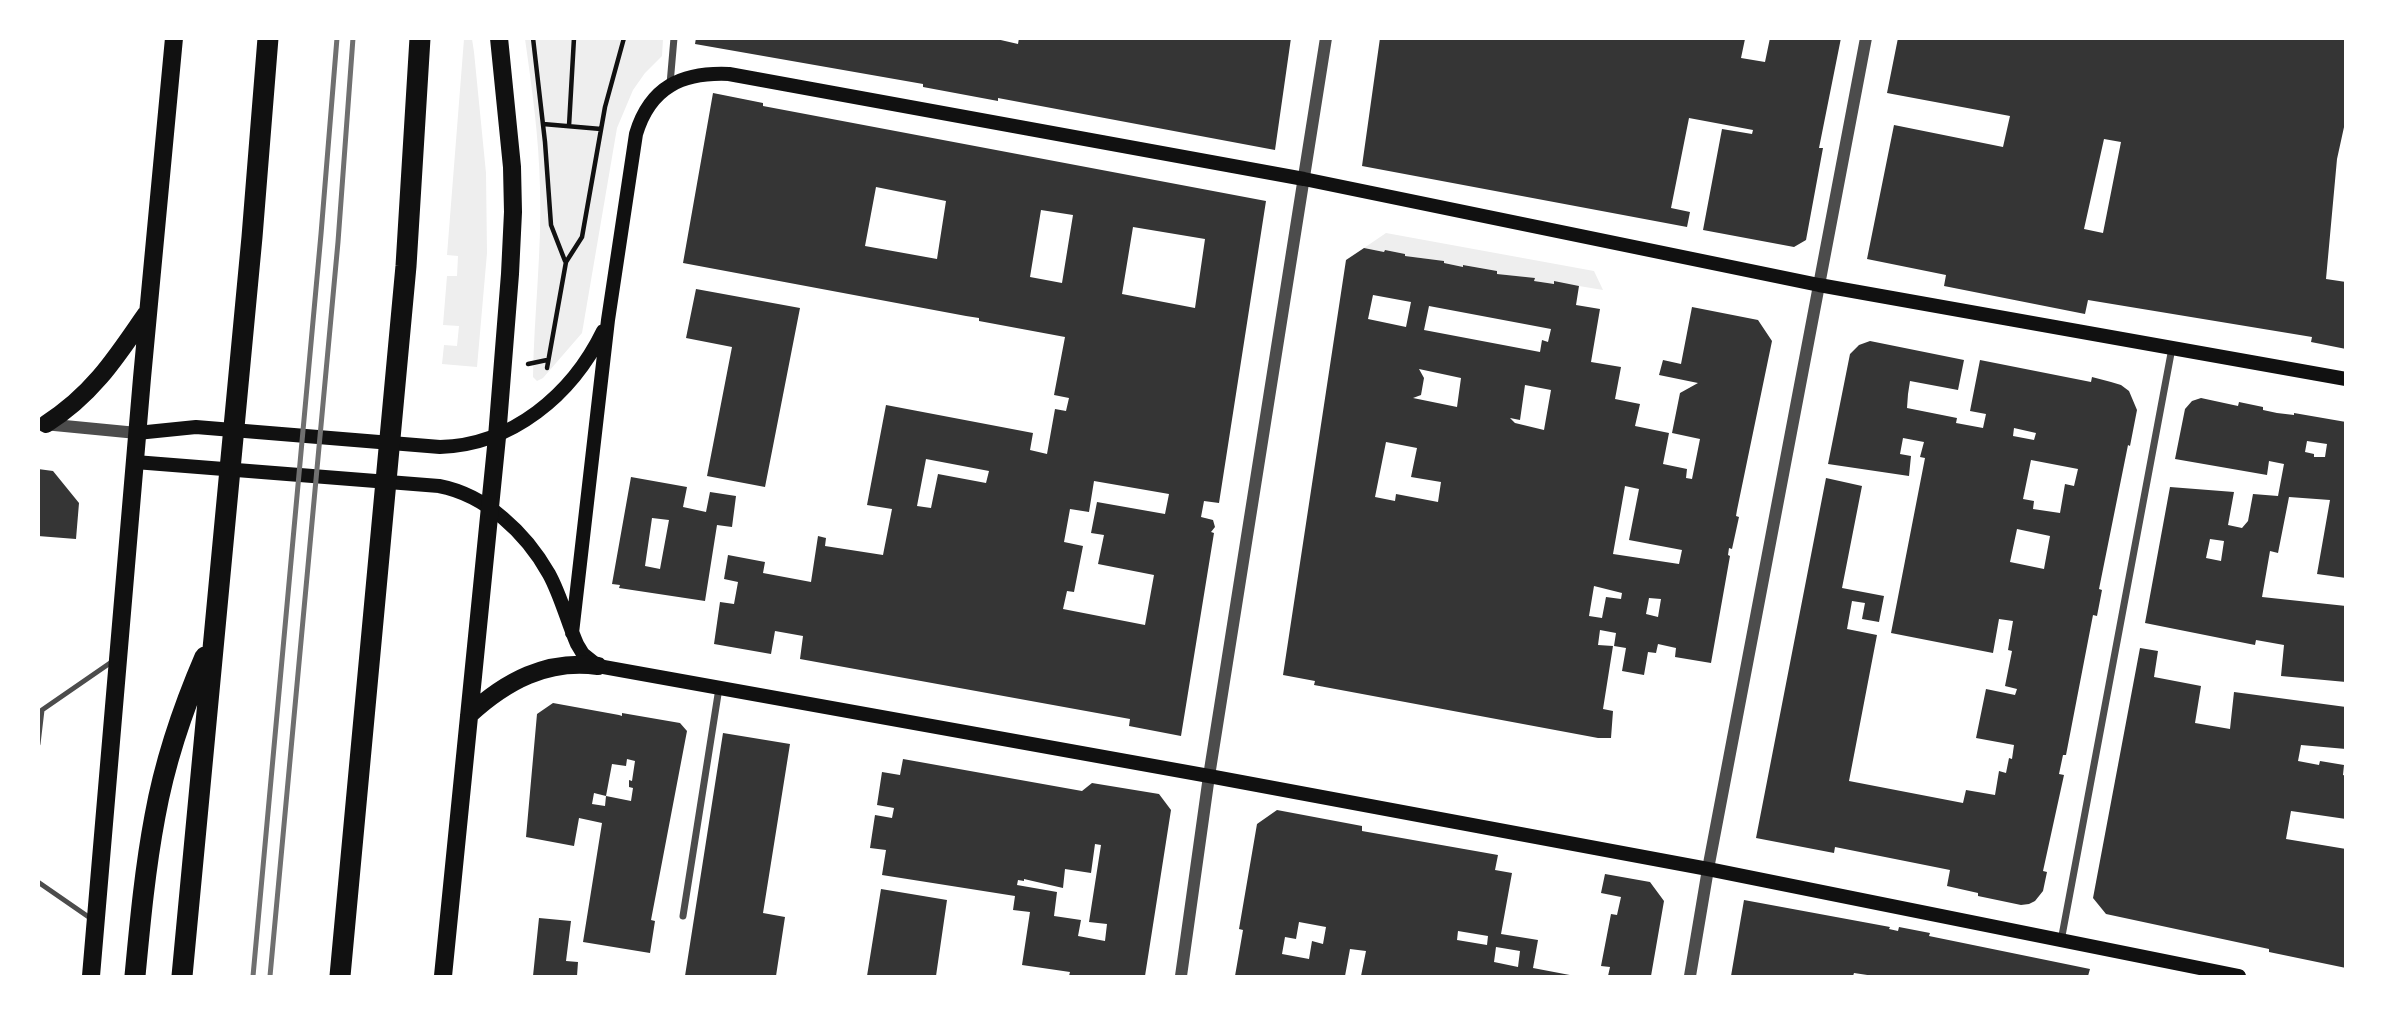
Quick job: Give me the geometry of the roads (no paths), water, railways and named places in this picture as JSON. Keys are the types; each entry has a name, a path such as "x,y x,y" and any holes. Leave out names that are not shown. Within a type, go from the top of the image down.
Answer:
{"highway":[{"path":"182,976 251,251 268,38"},
{"path":"340,976 406,266 420,38"},
{"path":"135,976 146,868 167,762 188,698 213,636"},
{"path":"346,910 354,976"}],"main road":[{"path":"91,976 174,38"},
{"path":"443,976 497,437 513,212 509,133 499,38"},
{"path":"572,634 608,320 636,134 648,107 670,84 696,75 729,74 1304,179 1819,285 2346,379"},
{"path":"42,424 69,410 89,392 148,311"},
{"path":"137,433 196,427 460,447 497,437 546,404 584,365 608,320"},
{"path":"135,462 439,486 469,494 489,506 542,564 554,585 572,634 583,654 598,666"},
{"path":"469,715 490,696 514,680 537,671 561,665 598,666 1708,869 2239,976"}],"street":[{"path":"670,84 674,38"},
{"path":"1181,976 1209,776 1326,38"},
{"path":"1690,976 1866,38"},
{"path":"2061,941 2172,348"},
{"path":"42,424 137,433"},
{"path":"683,916 719,688"}],"lane":[{"path":"38,744 41,710 118,657"},
{"path":"38,882 96,922"}],"railway":[{"path":"253,976 337,38"},
{"path":"270,976 338,242 353,38"}]}
